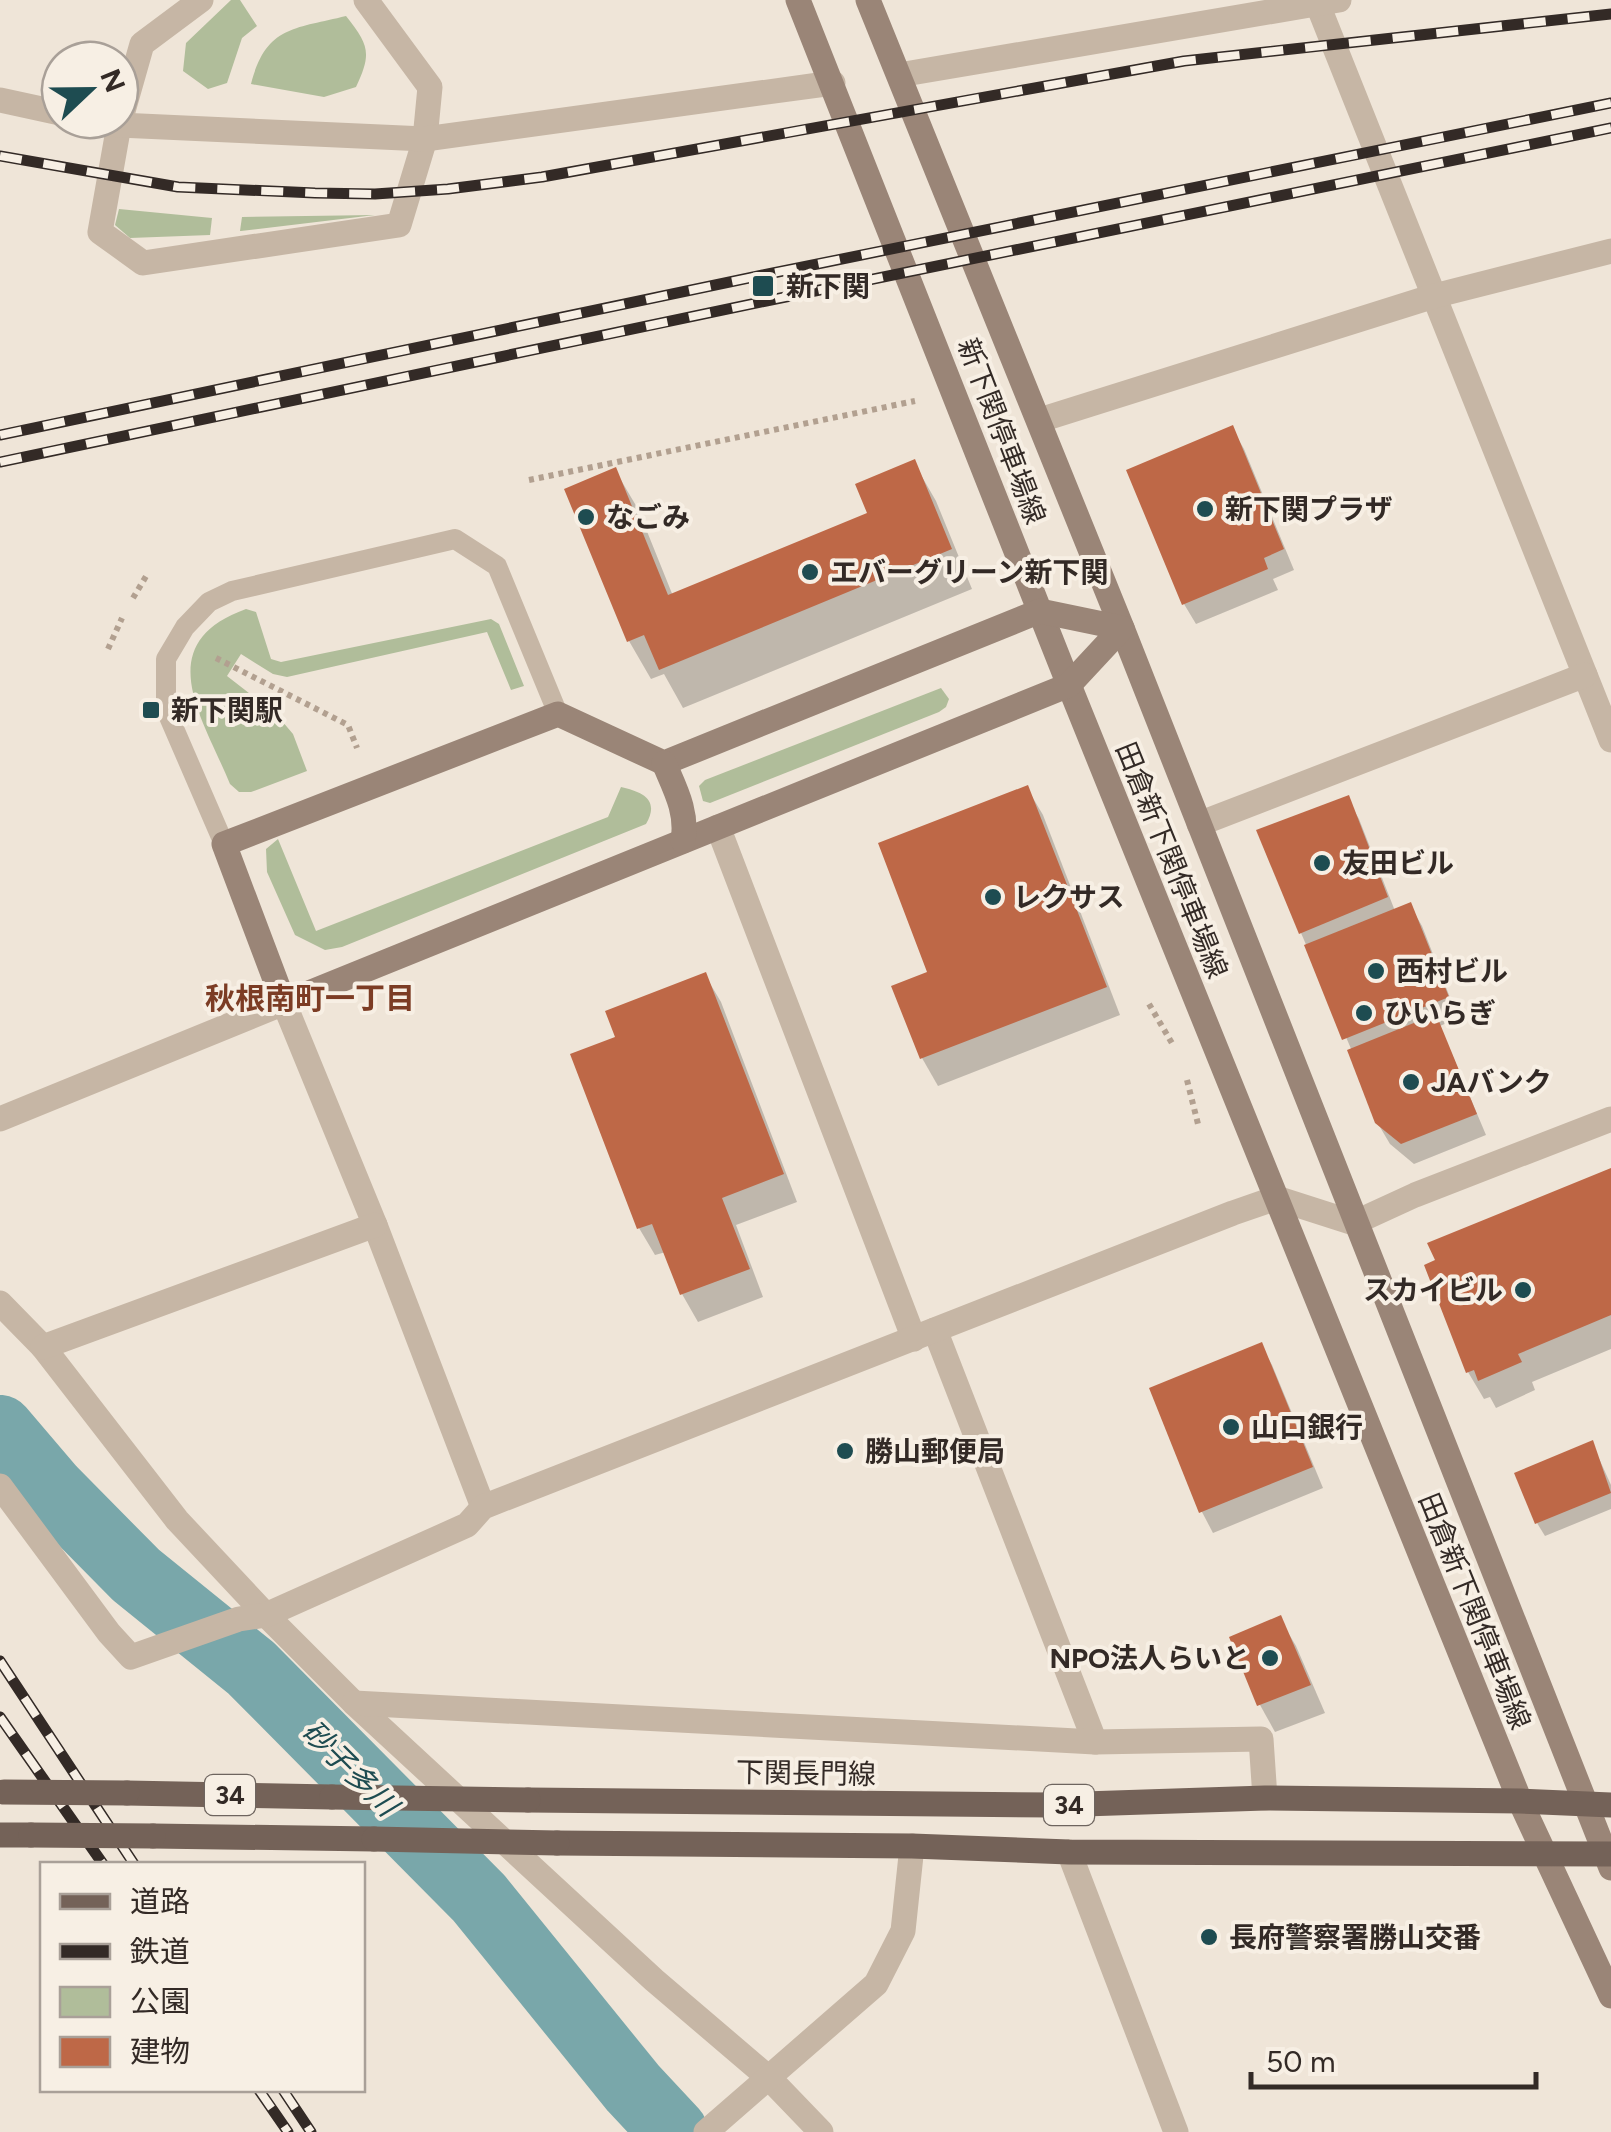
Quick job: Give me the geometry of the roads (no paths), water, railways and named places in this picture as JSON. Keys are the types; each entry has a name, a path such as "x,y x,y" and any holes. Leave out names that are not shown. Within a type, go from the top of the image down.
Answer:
{"main road":[{"name":"新下関停車場線","path":"798,0 834,82 1068,685"},
{"name":"新下関停車場線","path":"868,0 1122,628"},
{"path":"664,762 1040,610 1122,628"},
{"path":"682,841 684,813 664,762 558,714 224,844 284,1004 1068,685 1122,628"},
{"name":"田倉新下関停車場線","path":"1122,628 1354,1224 1598,1805 1609,1859"},
{"name":"田倉新下関停車場線","path":"1068,685 1520,1801 1611,1996"},
{"name":"下関長門線","path":"2,1792 1054,1805 1265,1798 1598,1805"},
{"name":"34","path":"0,1835 912,1846 1069,1852 1544,1852 1609,1859"}],"street":[{"path":"140,49 201,0"},
{"path":"106,140 100,232 143,263 399,225 425,138 430,86 366,0"},
{"path":"898,75 1324,1 1434,296 1611,740"},
{"path":"140,125 425,138 834,82"},
{"path":"0,100 40,108"},
{"path":"1040,420 1434,296 1611,251"},
{"path":"1199,824 1585,674"},
{"path":"718,826 1095,1742"},
{"path":"0,1120 284,1004 375,1225 483,1507"},
{"path":"0,1486 109,1634 131,1657 239,1618 266,1615 467,1525 483,1507 1276,1198 1354,1224 1415,1195 1611,1119"},
{"path":"43,1347 375,1225"},
{"path":"0,1303 43,1347 177,1520 266,1615 354,1703 654,1980 770,2079 821,2132"},
{"path":"354,1703 1095,1742 1260,1739 1265,1798"},
{"path":"706,2132 876,1984 904,1931 912,1846"},
{"path":"1069,1852 1176,2132"}],"lane":[{"path":"224,844 166,710 166,659 184,626 208,602 232,591 455,540 497,566 558,714"}],"waterway":[{"name":"砂子多川","path":"0,1429 52,1490 136,1575 251,1668 479,1898 633,2088 674,2132"}],"railway":[{"path":"0,156 178,187 375,194 448,189 542,177 1184,61 1611,14"},
{"path":"0,435 1611,103"},
{"path":"0,462 1611,128"},
{"path":"0,1661 133,1862"},
{"path":"0,1717 102,1862"},
{"path":"260,2092 288,2132"},
{"path":"284,2092 311,2132"}],"place":[{"name":"新下関","path":"763,286"},
{"name":"新下関プラザ","path":"1205,509"},
{"name":"なごみ","path":"586,517"},
{"name":"エバーグリーン新下関","path":"810,572"},
{"name":"新下関駅","path":"151,710"},
{"name":"友田ビル","path":"1322,863"},
{"name":"レクサス","path":"993,897"},
{"name":"西村ビル","path":"1376,971"},
{"name":"ひいらぎ","path":"1364,1013"},
{"name":"JAバンク","path":"1411,1082"},
{"name":"スカイビル","path":"1523,1290"},
{"name":"山口銀行","path":"1231,1427"},
{"name":"勝山郵便局","path":"845,1451"},
{"name":"NPO法人らいと","path":"1270,1658"},
{"name":"長府警察署勝山交番","path":"1209,1937"}],"district":[{"name":"秋根南町一丁目","path":"310,998"}]}
